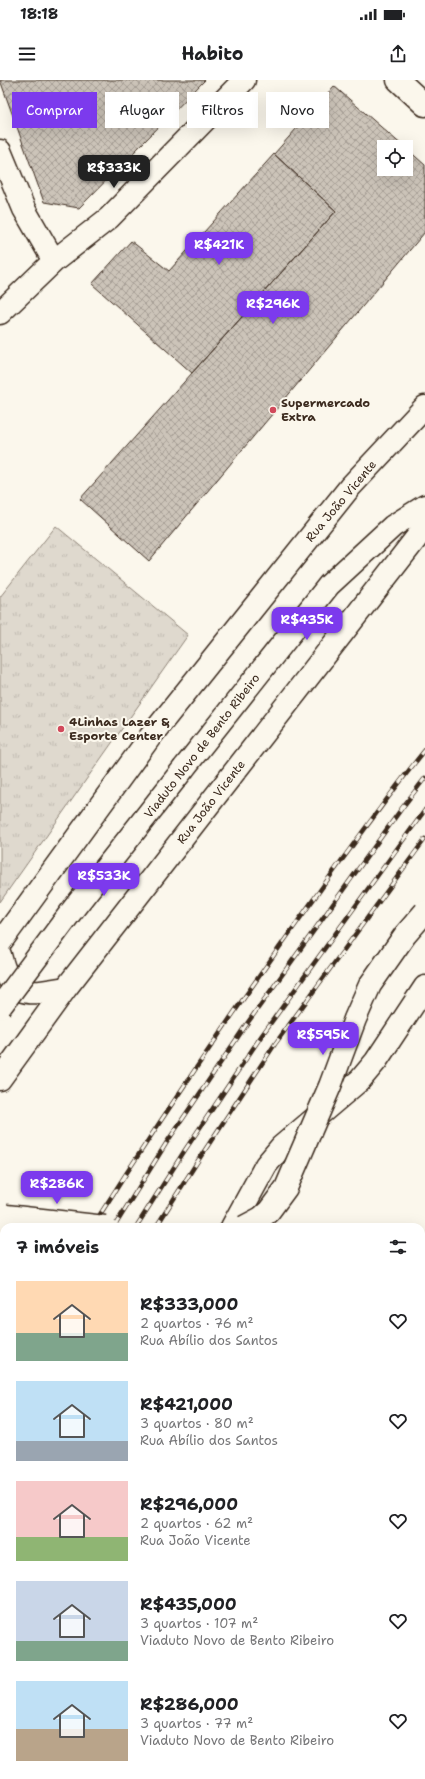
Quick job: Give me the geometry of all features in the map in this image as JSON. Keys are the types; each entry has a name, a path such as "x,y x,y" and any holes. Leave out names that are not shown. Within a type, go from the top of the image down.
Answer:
{"main road":[{"path":"0,313 54,261 109,218 244,80"},
{"path":"398,80 425,105"},
{"path":"0,151 24,209 54,261"},
{"name":"Rua João Vicente","path":"0,943 150,737 350,487 425,407"},
{"name":"Viaduto Novo de Bento Ribeiro","path":"0,1007 71,912 330,585 393,526 425,506"},
{"name":"Rua João Vicente","path":"0,1080 66,988 425,527"},
{"path":"252,1223 261,1218 269,1211 286,1188 327,1093 355,1019 370,985 405,935 425,912"},
{"path":"0,955 4,972 9,981 18,990 35,992 66,988"},
{"path":"234,1223 266,1165 281,1146 360,1080 376,1061 425,987"},
{"path":"2,1215 71,1223"}],"green space":[{"name":"4Linhas Lazer & Esporte Center","path":"56,526 188,635 0,902 0,597"}],"building":[{"path":"0,80 205,80 193,92 187,92 187,98 179,106 179,92 105,92 105,128 158,128 79,208 44,202 17,128 97,128 97,92 12,92 12,113"},
{"path":"334,86 396,140 377,140 377,176 413,176 413,154 425,165 425,232 149,561 80,499 336,211 274,154 297,128 329,128 329,92"},
{"path":"274,154 336,211 192,373 92,284 131,241 169,271"}],"railway":[{"path":"95,1223 252,986 351,847 425,750"},
{"path":"116,1223 167,1142 246,1025 425,778"},
{"path":"139,1223 185,1150 262,1035 425,810"},
{"path":"159,1223 275,1044 425,839"}],"place":[{"name":"Supermercado Extra","path":"273,410"},
{"name":"4Linhas Lazer & Esporte Center","path":"61,729"}]}
